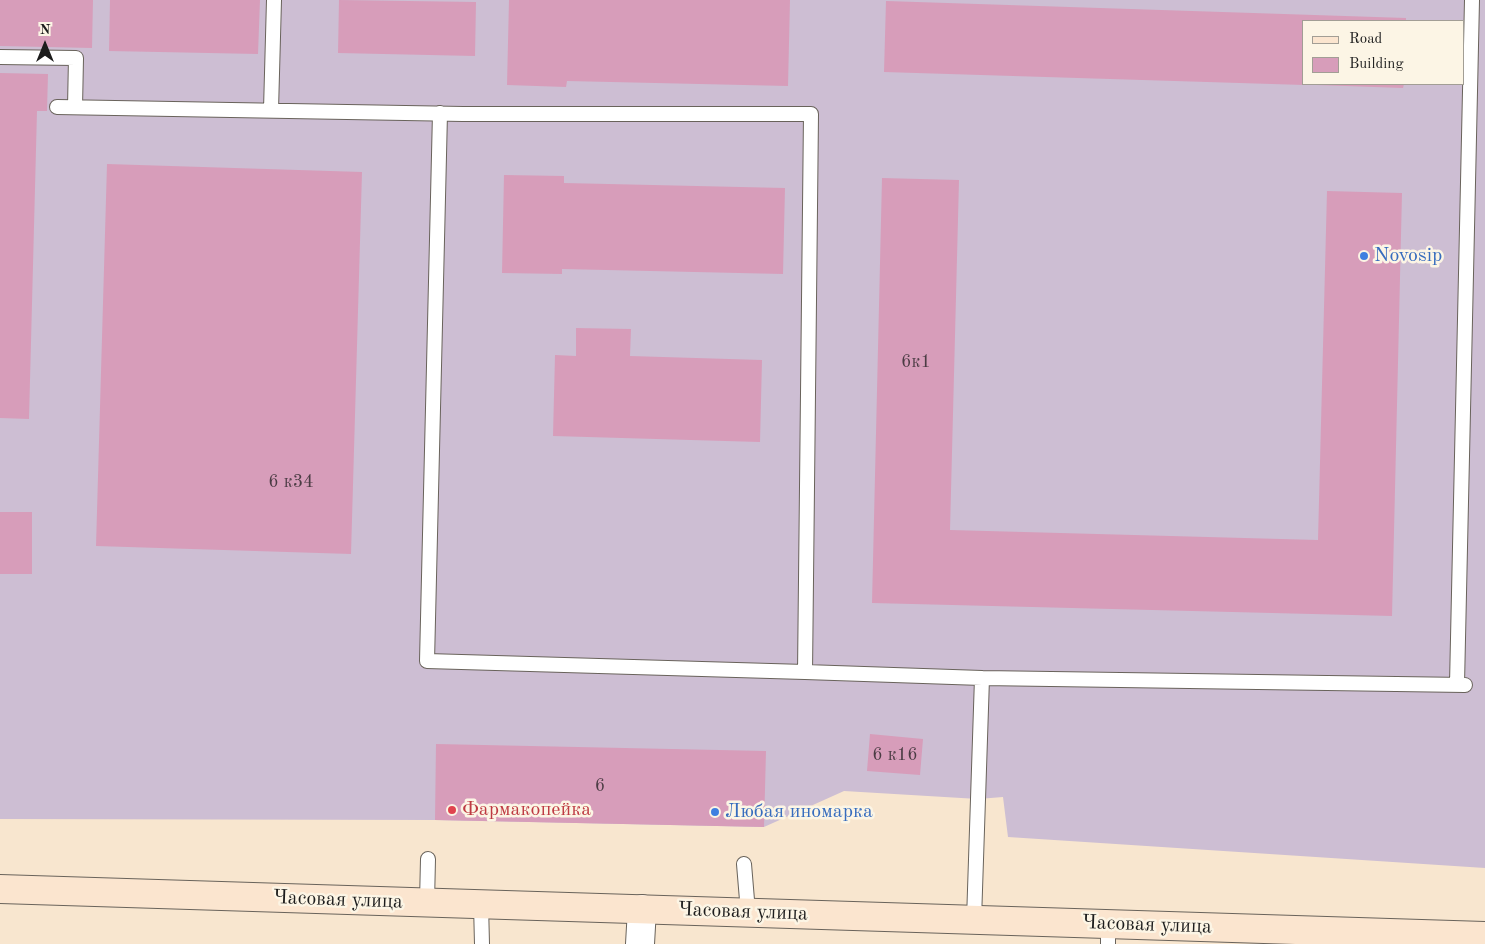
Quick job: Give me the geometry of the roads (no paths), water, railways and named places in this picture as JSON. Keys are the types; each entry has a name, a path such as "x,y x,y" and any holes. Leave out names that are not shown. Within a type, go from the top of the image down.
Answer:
{"main road":[{"name":"Часовая улица","path":"0,889 974,920 1108,934 1485,936"}],"street":[{"path":"640,944 642,909"}],"lane":[{"path":"271,110 274,0"},
{"path":"440,113 426,661 982,678 1461,684 1472,0"},
{"path":"0,57 76,58 75,107"},
{"path":"57,107 440,113 812,114 805,672"},
{"path":"974,920 982,678"},
{"path":"427,902 428,859"},
{"path":"744,864 748,912"},
{"path":"481,904 482,944"}],"place":[{"name":"Novosip","path":"1364,256"},
{"name":"Фармакопейка","path":"452,810"},
{"name":"Любая иномарка","path":"715,812"}]}
